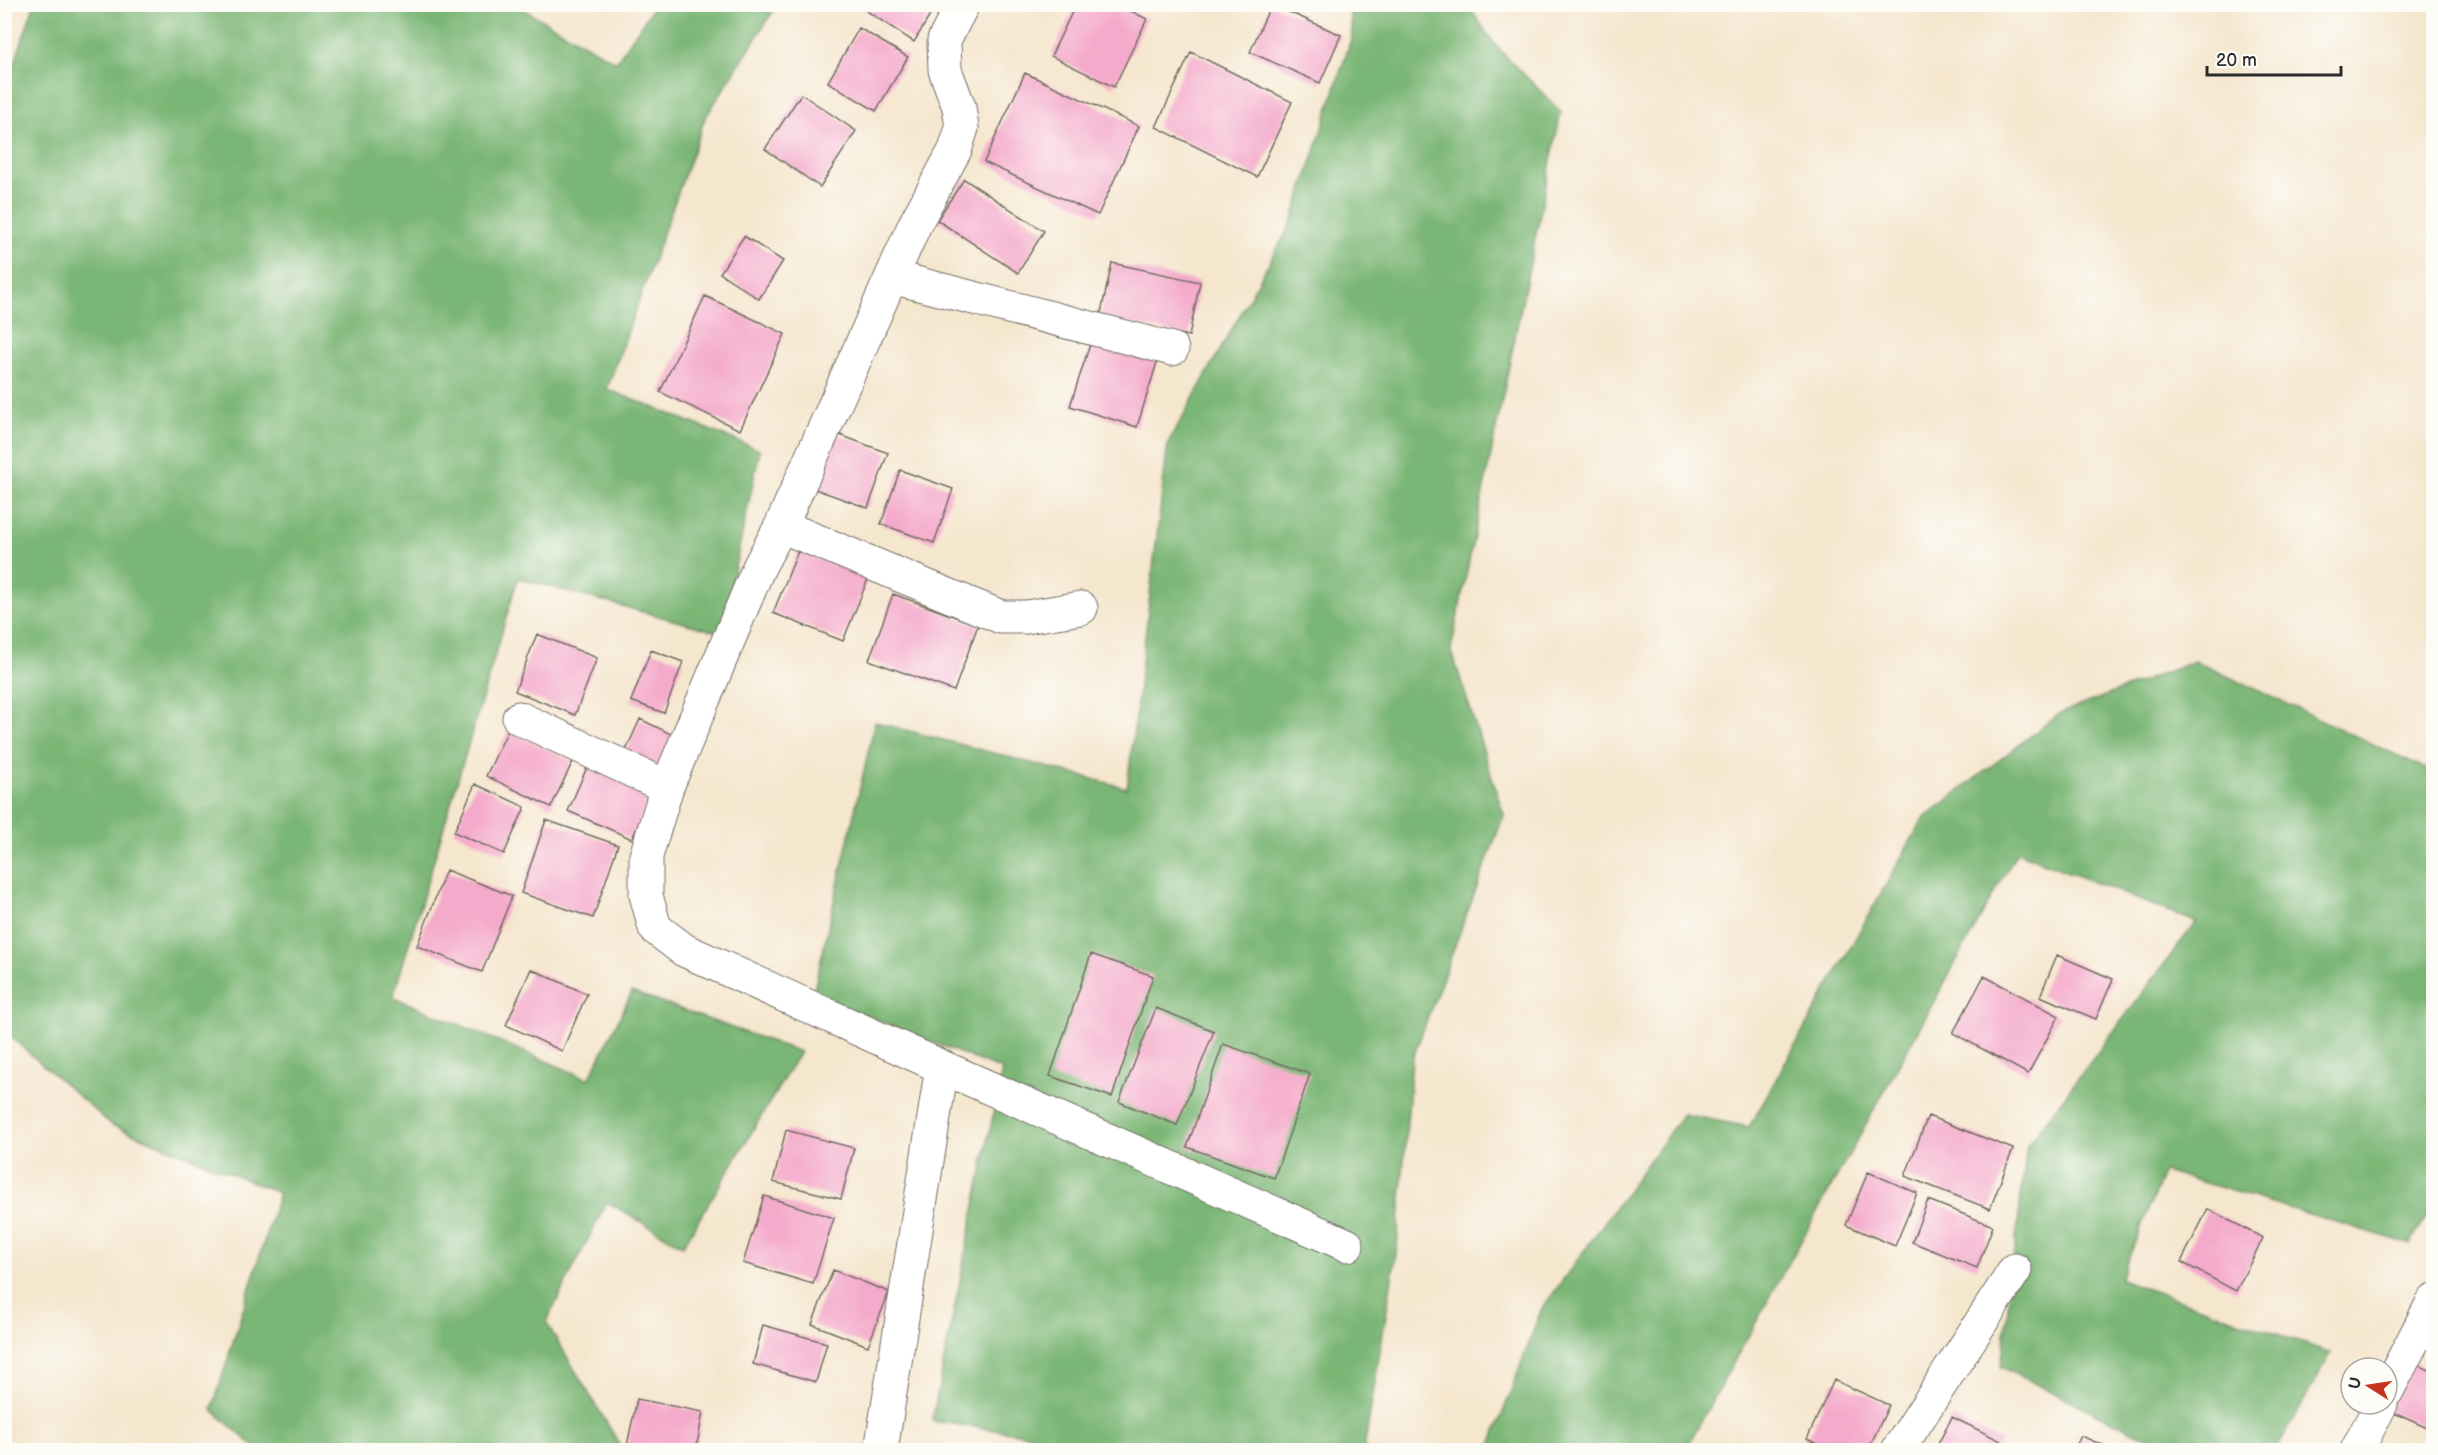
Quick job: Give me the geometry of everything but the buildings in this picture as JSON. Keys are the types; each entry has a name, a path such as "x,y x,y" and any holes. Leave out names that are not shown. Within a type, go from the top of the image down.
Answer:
{"street":[{"path":"963,4 944,40 943,57 945,70 959,107 962,128 955,150 915,224 781,526 759,567 667,787 646,856 646,895 655,928 684,950 942,1067 1347,1245"},
{"path":"892,277 1172,349"},
{"path":"781,526 1001,617 1026,617 1081,608"},
{"path":"519,718 667,787"},
{"path":"881,1450 942,1067"},
{"path":"1898,1450 2015,1270"},
{"path":"2399,1368 2433,1300"},
{"path":"2357,1450 2375,1416"}],"green space":[{"path":"34,5 516,5 616,62 655,5 777,5 705,118 607,389 760,450 721,633 518,578 393,997 589,1079 632,992 800,1052 683,1246 607,1202 546,1322 623,1450 258,1450 212,1410 279,1193 112,1125 5,1032 4,95"},
{"path":"1349,5 1468,5 1495,45 1561,112 1451,649 1504,815 1412,1060 1397,1247 1364,1450 1044,1450 1045,1437 932,1421 1002,1070 813,994 875,722 1127,788 1168,443 1292,222 1352,36"},
{"path":"2195,661 2433,772 2433,1205 2410,1244 2164,1171 2120,1279 2331,1353 2276,1450 2171,1450 2001,1367 2027,1146 2196,922 2017,852 1685,1450 1489,1450 1541,1310 1683,1114 1749,1127 1923,819 2059,714"}]}
